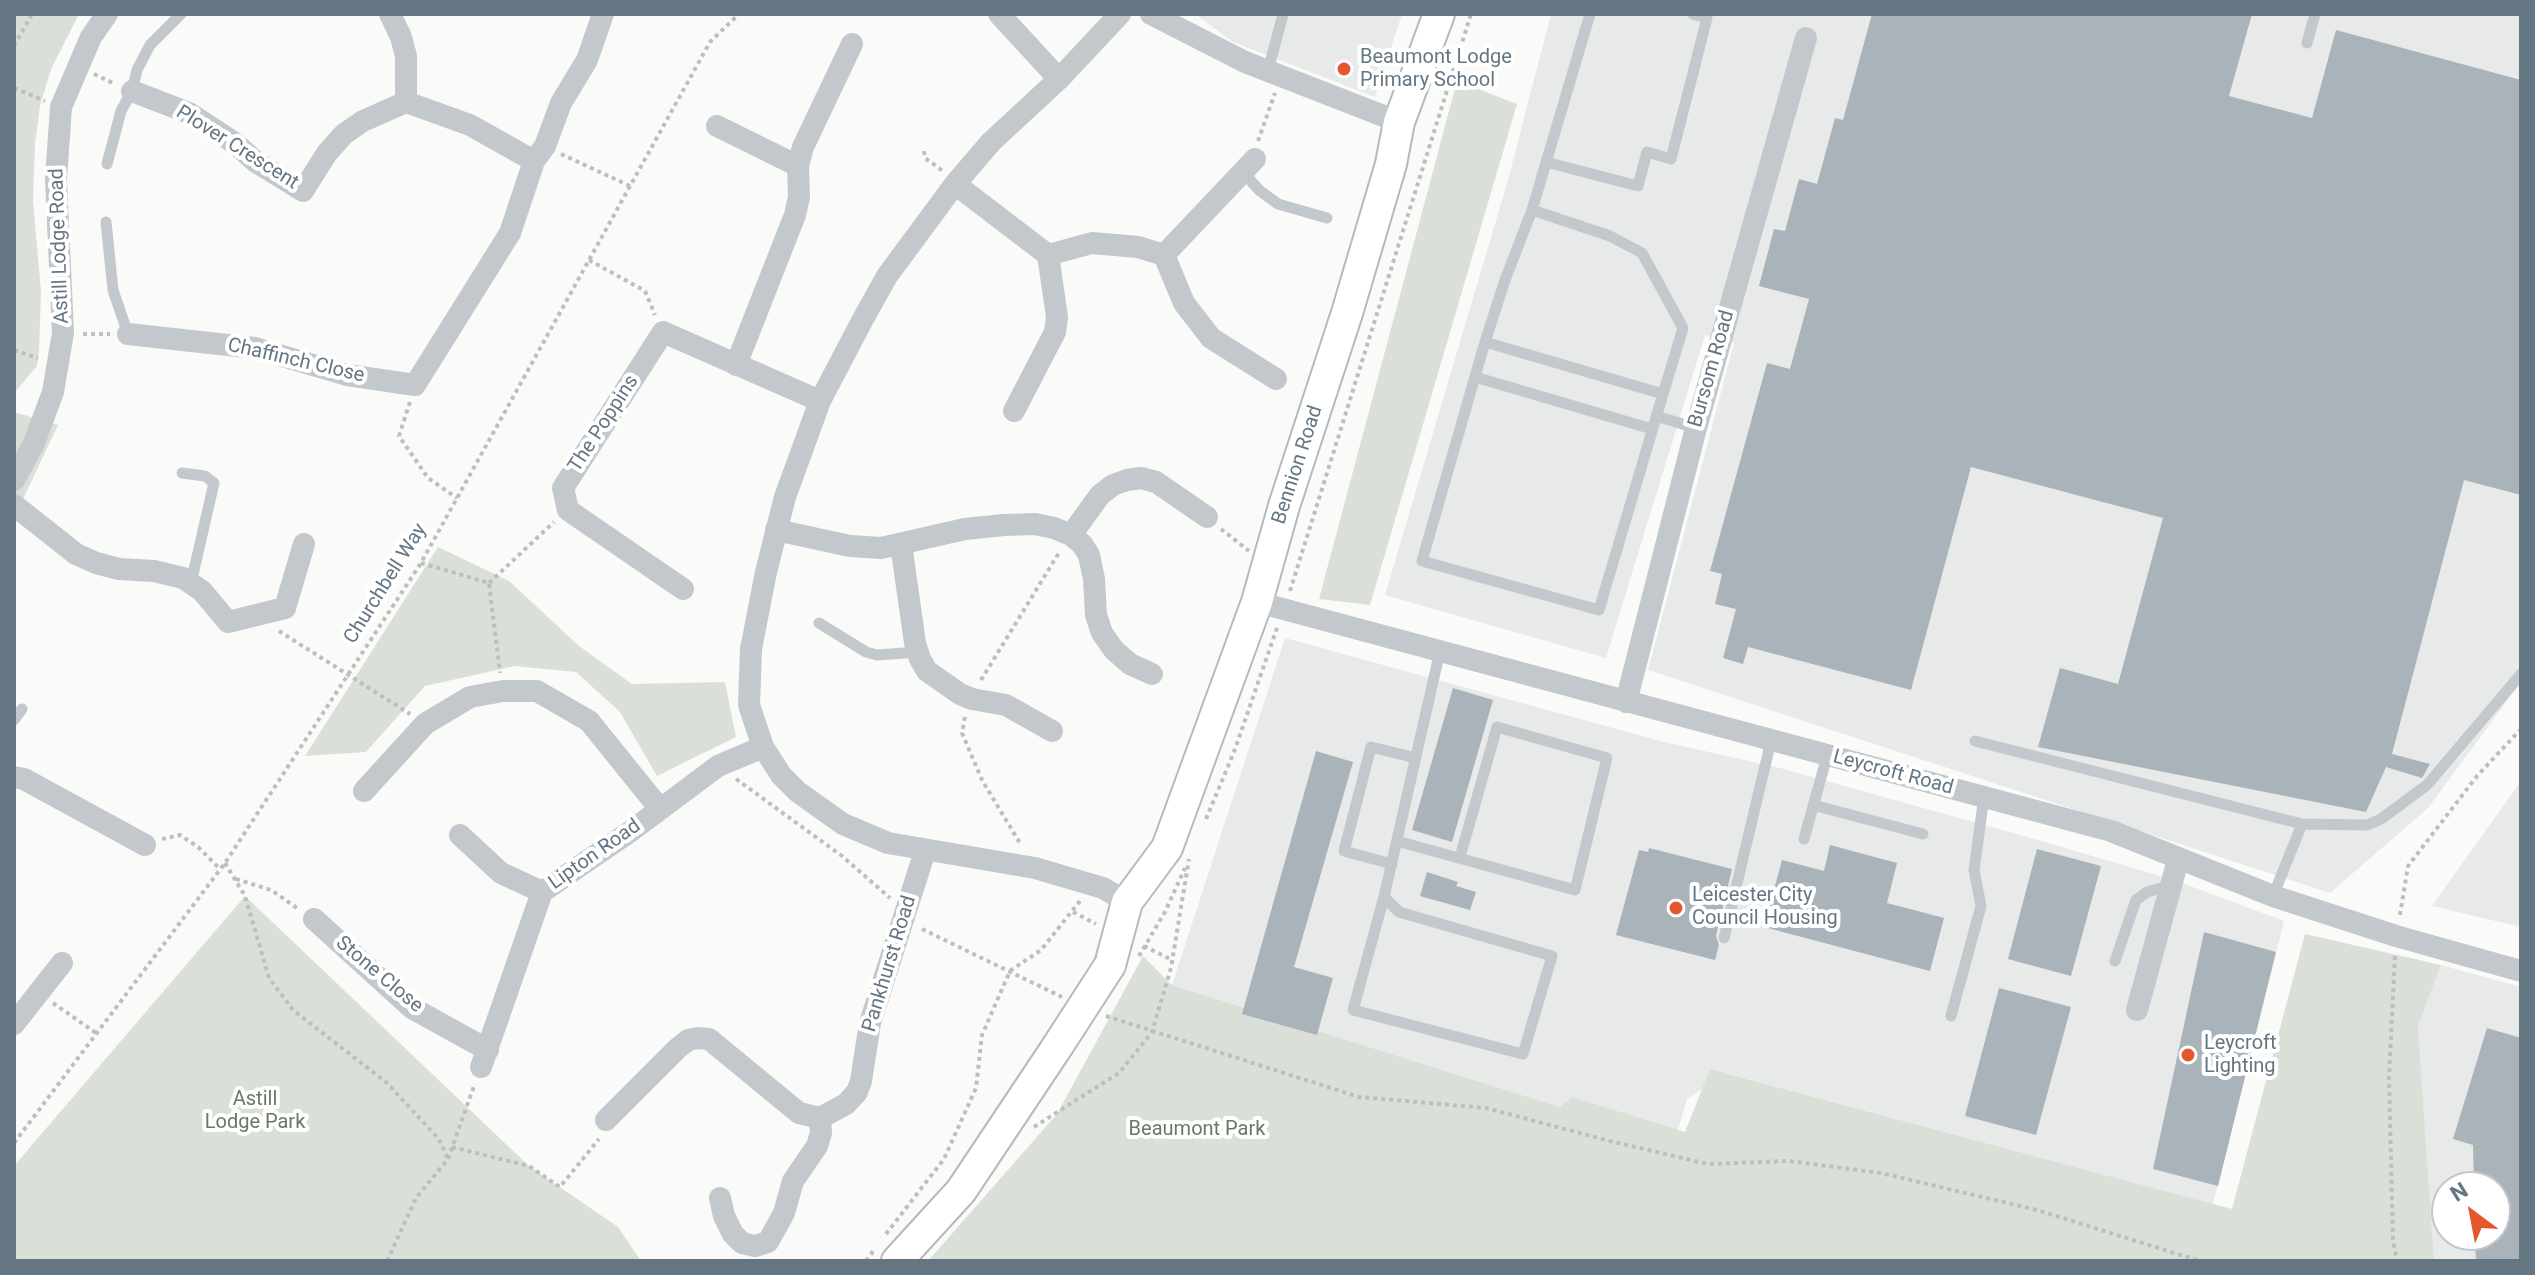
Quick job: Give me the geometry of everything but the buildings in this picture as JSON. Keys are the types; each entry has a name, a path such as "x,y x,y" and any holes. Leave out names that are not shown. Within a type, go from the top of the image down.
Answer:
{"street":[{"name":"Astill Lodge Road","path":"14,480 34,443 53,392 63,333 56,179 61,107 91,37 107,14"},
{"path":"390,14 406,56 406,102 540,153"},
{"path":"415,385 510,233 561,103 587,60 603,14"},
{"path":"999,14 1059,79"},
{"path":"884,1250 961,1191 1057,1047 1123,963 1127,902 1103,888 1035,868 888,843 843,824 798,792 781,775 763,747 749,705 751,649 776,530 801,449 820,401 887,276 955,184 991,142 1059,79 1120,14"},
{"path":"1151,14 1231,56 1399,122"},
{"name":"Bennion Road","path":"1127,902 1178,853 1271,605 1267,566 1284,506 1351,299 1391,164 1399,122 1439,14"},
{"name":"Bursom Road","path":"1626,702 1696,428 1806,38"},
{"path":"736,365 795,215 799,197 798,166 803,147 852,44"},
{"name":"Plover Crescent","path":"132,91 189,113 225,136 256,162 303,191 327,153 344,134 363,121 406,102"},
{"path":"717,126 798,166"},
{"path":"1164,255 1249,166"},
{"path":"955,184 1048,255 1057,317 1055,332 1014,411"},
{"path":"1048,255 1092,243 1115,244 1164,255"},
{"path":"1164,255 1184,303 1211,338 1276,379"},
{"path":"663,332 820,401"},
{"name":"The Poppins","path":"568,510 563,488 663,332"},
{"name":"Chaffinch Close","path":"128,334 255,348 347,375 415,385"},
{"path":"1071,535 1100,495 1113,485 1141,478 1156,482 1207,517"},
{"path":"14,505 76,554 96,563 183,578 202,591 228,622 285,608 304,544"},
{"path":"568,510 683,589"},
{"path":"776,530 850,546 881,548 965,529 1004,525 1035,524 1071,535 1089,555 1096,615 1102,633 1114,650 1130,664 1152,674"},
{"path":"901,544 918,652 927,671 972,699 1006,705 1052,731"},
{"name":"Leycroft Road","path":"1271,605 2111,831 2273,896 2396,936 2521,971"},
{"path":"364,791 425,724 470,697 503,691 537,691 589,721 660,809"},
{"name":"Lipton Road","path":"485,1058 542,892 718,766 763,747"},
{"path":"14,777 24,779 145,845"},
{"path":"460,835 501,873 542,892"},
{"name":"Pankhurst Road","path":"820,1118 846,1104 857,1092 870,1023 925,851"},
{"path":"2137,1010 2178,860"},
{"name":"Stone Close","path":"314,919 412,1008 485,1058"},
{"path":"14,1024 62,963"},
{"path":"606,1120 678,1048 688,1040 698,1038 709,1039 799,1113 820,1118 821,1133 817,1146 793,1181 784,1213 768,1242 755,1246 742,1243 733,1234 724,1216 720,1198"}],"lane":[{"path":"107,164 121,111 132,91 137,70 150,45 181,14"},
{"path":"1276,73 1283,14"},
{"path":"1532,210 1610,236 1642,253 1683,328 1599,610 1422,561 1485,342 1532,210 1590,14"},
{"path":"1546,162 1638,186 1647,152 1671,159 1707,18 1693,14"},
{"path":"2307,43 2315,14"},
{"path":"1249,166 1259,190 1278,204 1327,218"},
{"path":"106,222 113,290 128,334"},
{"path":"1485,342 1663,394"},
{"path":"1475,377 1652,429"},
{"path":"1656,416 1696,428"},
{"path":"182,473 205,476 214,483 191,583"},
{"path":"819,623 866,652 877,655 918,652"},
{"path":"1384,897 1399,912 1552,956 1523,1054 1353,1010 1392,864 1440,651"},
{"path":"1975,741 2302,824 2367,825 2381,819 2427,785 2521,674"},
{"path":"14,720 22,709"},
{"path":"1397,841 1575,890 1607,758 1497,727 1460,857"},
{"path":"1724,938 1771,741"},
{"path":"1392,864 1344,851 1371,747 1416,758"},
{"path":"1804,839 1827,756"},
{"path":"1951,1016 1981,906 1974,870 1984,797"},
{"path":"1813,805 1923,834"},
{"path":"2273,896 2302,824"},
{"path":"2115,961 2136,900 2147,892 2172,884"}],"path":[{"path":"14,46 32,14"},
{"name":"Churchbell Way","path":"14,1143 225,863 421,563 710,42 739,14"},
{"path":"1200,832 1234,752 1271,605 1471,14"},
{"path":"77,67 132,91"},
{"path":"1249,166 1276,73"},
{"path":"14,88 61,107"},
{"path":"924,151 925,158 955,184"},
{"path":"540,153 630,186"},
{"path":"589,260 645,291 663,332"},
{"path":"63,333 128,334"},
{"path":"415,385 399,436 428,478 457,498"},
{"path":"489,583 568,510"},
{"path":"1207,517 1267,566"},
{"path":"1035,868 982,780 962,733 965,713 995,655 1071,535"},
{"path":"421,563 489,583"},
{"path":"489,583 503,691"},
{"path":"255,615 425,724"},
{"path":"2397,1261 2393,1241 2389,1077 2396,936 2408,866 2477,776 2521,729"},
{"path":"718,766 842,856 919,928 1065,998"},
{"path":"145,845 180,835 198,847 220,869"},
{"path":"1123,963 1165,912 1178,853"},
{"path":"997,1137 1039,1126 1119,1073 1152,1032 1171,968 1178,853"},
{"path":"225,863 245,896 269,978 293,1010 387,1083 439,1139 448,1159"},
{"path":"234,878 271,890 314,919"},
{"path":"866,1261 884,1250 944,1159 976,1088 982,1035 1010,971 1041,950 1073,912 1087,884"},
{"path":"38,992 96,1033"},
{"path":"1093,1012 1359,1097 1486,1108 1708,1164 1788,1161 1881,1173 2037,1210 2200,1261"},
{"path":"387,1261 416,1198 448,1159 485,1058"},
{"path":"452,1147 529,1166 560,1187 602,1135 606,1120"}],"shaded area":[{"name":"Beaumont Lodge Primary School","path":"1195,14 1402,14 1375,97 1233,42"},
{"path":"1551,14 2521,14 2521,682 2428,808 2330,893 1648,670 1734,343 1705,335 1606,658 1385,595 1508,180"},
{"path":"1285,638 1664,742 1780,768 2038,840 2174,880 2284,921 2213,1204 1726,1073 1687,1099 1675,1140 1172,985"},
{"path":"2521,781 2521,927 2432,906"},
{"path":"2441,965 2521,987 2521,1261 2434,1261 2433,1251 2511,1251 2511,1171 2431,1171 2431,1217 2418,1026"}],"green space":[{"path":"14,14 79,14 51,69 40,106 33,200 41,292 39,351 37,366 14,393"},
{"path":"1457,81 1517,104 1370,605 1319,599"},
{"path":"14,412 58,425 14,518"},
{"path":"438,547 509,581 579,646 632,684 725,682 736,737 657,776 620,712 576,672 515,666 425,686 366,752 305,756"},
{"name":"Astill Lodge Park","path":"245,896 529,1166 618,1227 641,1261 14,1261 14,1166"},
{"name":"Beaumont Park","path":"2305,934 2441,965 2418,1026 2434,1261 928,1261 1057,1114 1143,956 1172,985 1560,1107 1572,1097 1685,1132 1710,1069 2232,1209"}],"place":[{"name":"Beaumont Lodge Primary School","path":"1344,69"},
{"name":"Leicester City Council Housing","path":"1676,908"},
{"name":"Leycroft Lighting","path":"2188,1055"}]}
